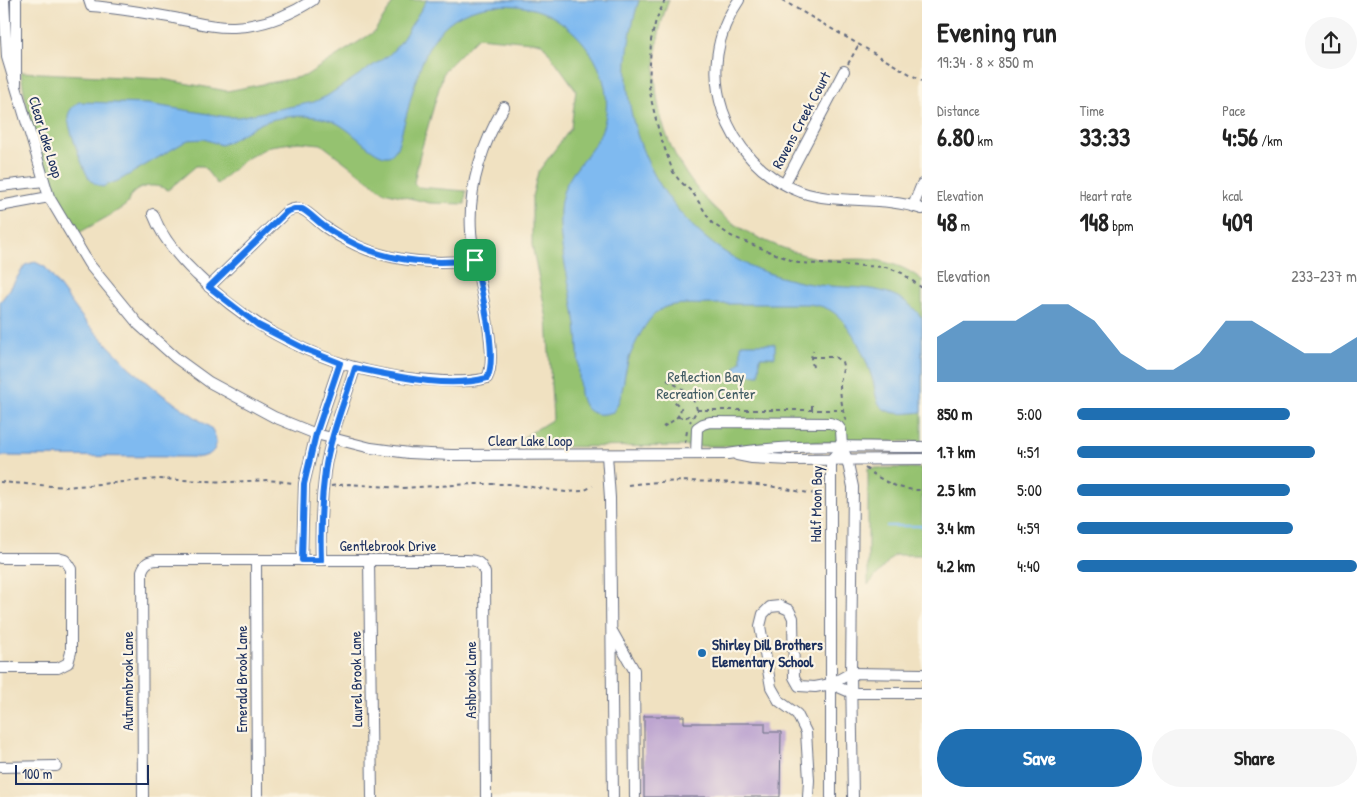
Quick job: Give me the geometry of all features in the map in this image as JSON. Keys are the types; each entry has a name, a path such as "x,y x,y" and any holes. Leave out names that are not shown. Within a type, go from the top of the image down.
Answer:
{"street":[{"name":"Clear Lake Loop","path":"4,0 7,57 48,197 89,264 146,332 176,358 208,382 274,417 316,434 371,448 409,453 451,455 728,454 759,449 922,447"},
{"name":"Clear Lake Loop","path":"16,0 16,86"},
{"path":"90,3 217,27 235,27 255,25 274,20 313,0"},
{"path":"739,0 732,10 718,46 716,86 725,118 750,158 772,176 802,192 824,196 894,202 917,207 922,184"},
{"name":"Ravens Creek Court","path":"785,183 844,71"},
{"path":"153,214 158,229 166,240 184,263 209,287 258,325 307,350 355,368 421,380 451,381 487,378 491,371 491,344 475,260 470,215 477,172 492,127 504,107"},
{"path":"0,186 44,181"},
{"path":"0,206 48,197"},
{"path":"209,287 286,212 294,209 301,209 326,228 372,252 427,263 475,260"},
{"path":"302,560 304,484 316,434 340,363"},
{"path":"321,560 320,518 325,470 355,368"},
{"path":"696,454 697,428 710,422 834,424 841,430 842,447"},
{"name":"Half Moon Bay","path":"831,797 831,460 842,447 848,459 853,487 851,673 853,797"},
{"name":"Clear Lake Loop","path":"728,454 752,458 831,460 922,459"},
{"path":"607,455 610,492 613,797"},
{"path":"0,558 58,558 65,560 71,569 71,652 68,663 58,668 0,668"},
{"name":"Gentlebrook Drive","path":"144,564 157,560 476,560 480,564"},
{"name":"Emerald Brook Lane","path":"256,560 257,797"},
{"name":"Laurel Brook Lane","path":"369,560 372,797"},
{"name":"Autumnbrook Lane","path":"143,797 142,571 144,564"},
{"name":"Ashbrook Lane","path":"480,564 484,573 486,797"},
{"path":"808,797 809,780 806,732 797,714 779,701 771,687 760,626 763,614 770,607 780,606 789,610 793,618 794,677 799,686 815,687 831,684 851,673 922,674"},
{"path":"611,630 634,670 635,797"},
{"path":"831,684 852,693 922,693"},
{"path":"0,767 56,766"}],"path":[{"path":"665,0 656,20 651,40 649,86 652,103 659,132 673,172 693,194 712,223 731,236 787,260 808,265 886,267 902,273 922,288"},
{"path":"782,0 922,81"},
{"path":"844,71 859,44"},
{"path":"813,350 811,357 813,368"},
{"path":"811,357 835,358 842,362 843,371 840,385 842,410 849,425"},
{"path":"667,380 683,389 694,400 697,410 686,432 686,443"},
{"path":"663,427 678,417 681,408 672,399 683,389"},
{"path":"812,402 812,410"},
{"path":"697,410 842,410"},
{"path":"678,417 685,418 688,416 692,418"},
{"path":"863,467 883,480 904,489 922,490"},
{"path":"0,482 66,487 158,479 230,482 268,480 297,483"},
{"path":"628,485 682,481 711,482 781,488 806,494 820,494"},
{"path":"334,486 349,484 401,488 511,484 566,492 583,491 593,486"}],"green space":[{"name":"Reflection Bay Recreation Center","path":"395,0 669,0 660,29 656,58 656,87 661,115 669,142 682,168 700,192 729,221 778,246 821,259 864,259 893,264 922,280 922,441 778,443 731,446 519,447 519,440 553,419 547,319 532,245 532,197 538,172 571,128 576,90 542,43 478,37 444,71 420,154 414,183 418,187 466,191 465,204 430,203 384,192 321,144 299,142 270,146 244,160 217,184 203,166 196,166 168,190 154,186 141,188 130,196 124,207 77,234 58,201 43,166 26,104 21,72 162,79 227,91 305,76 374,32"},
{"path":"868,468 922,468 922,555 894,555 868,585"}],"water":[{"path":"427,0 639,0 631,30 627,61 627,82 632,114 641,145 654,174 671,201 692,226 716,246 744,263 774,275 802,282 880,291 891,294 912,307 922,318 922,412 898,413 884,409 877,400 873,381 857,342 845,323 830,310 808,304 686,304 663,308 648,321 635,345 627,366 620,398 613,412 595,414 587,409 580,393 576,327 561,237 560,210 566,185 592,148 603,127 606,112 606,96 598,66 581,40 558,20 532,9 504,5 485,7 454,19 443,28 427,52 421,66 397,148 389,156 373,151 334,122 317,117 298,116 279,118 262,123 221,145 204,139 188,140 120,180 102,187 89,178 73,139 68,118 71,109 79,102 148,104 227,117 239,117 314,102 327,96 389,55 400,43"},
{"path":"35,262 45,267 85,321 130,368 163,395 211,428 216,444 210,454 201,457 0,456 0,302 25,265"},
{"path":"741,344 775,344 775,357 760,357 759,375 736,374 736,366 741,362"}],"building":[{"path":"644,716 684,716 684,723 765,723 765,732 781,732 780,797 644,797"}],"waterway":[{"path":"887,526 922,526"}],"place":[{"name":"Shirley Dill Brothers Elementary School","path":"702,653"}],"route":[{"path":"294,209 301,209 326,228 372,252 427,263 475,260 491,344 491,371 487,378 451,381 421,380 355,368 325,470 320,518 321,560 302,560 304,484 309,458 340,363 285,340 258,325 209,287 286,212 294,209"}]}
